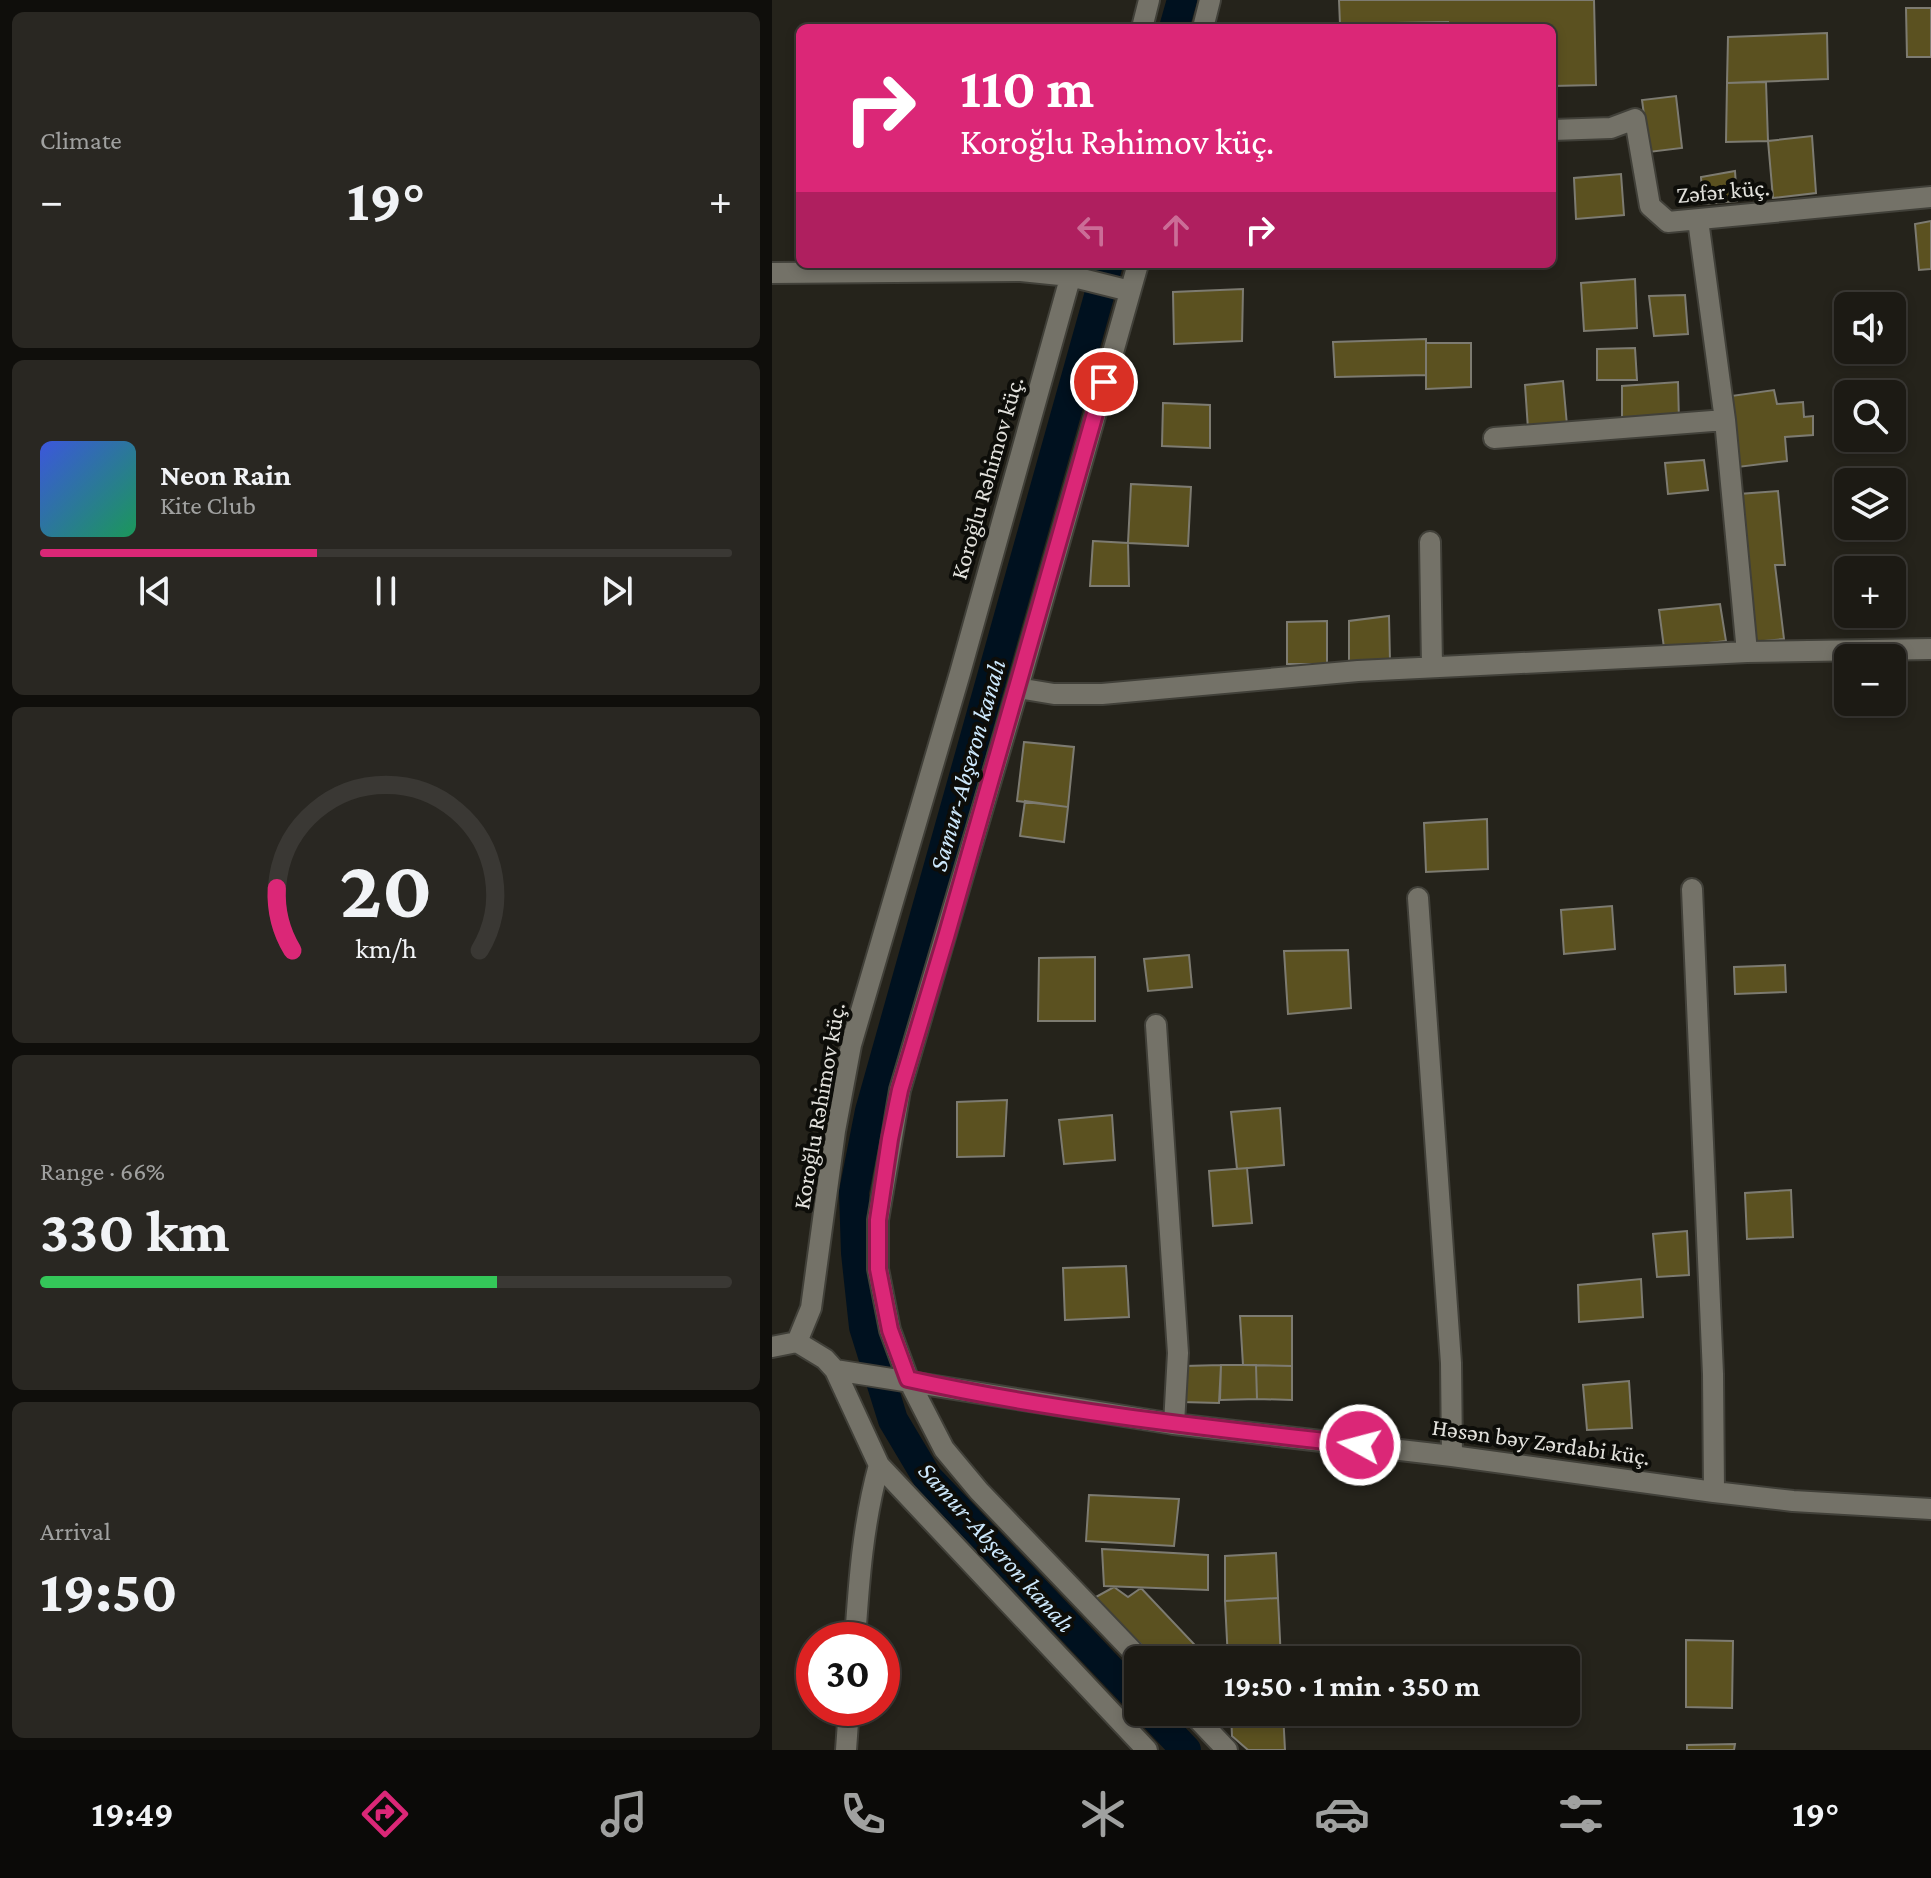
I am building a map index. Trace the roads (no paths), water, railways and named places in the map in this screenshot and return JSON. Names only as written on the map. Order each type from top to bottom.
[{"type":"street","points":[[1143,24],[1149,0]]},
{"type":"street","points":[[1204,24],[1210,0]]},
{"type":"street","name":"Zəfər küç.","points":[[1556,130],[1611,128],[1635,119],[1650,206],[1668,222],[1931,197]]},
{"type":"street","points":[[1698,220],[1725,420],[1747,652]]},
{"type":"street","points":[[1128,1646],[979,1491],[944,1449],[908,1379],[890,1330],[878,1269],[878,1220],[900,1090],[1137,268]]},
{"type":"street","points":[[772,273],[1072,270],[1130,291]]},
{"type":"street","name":"Koroğlu Rəhimov küç.","points":[[797,1342],[811,1308],[835,1131],[851,1045],[960,673],[1072,270]]},
{"type":"street","points":[[1494,438],[1725,420]]},
{"type":"street","points":[[1430,542],[1432,667]]},
{"type":"street","points":[[1018,688],[1054,694],[1102,694],[1358,671],[1747,652],[1931,649]]},
{"type":"street","points":[[1692,889],[1713,1374],[1714,1492]]},
{"type":"street","points":[[1418,898],[1451,1363],[1452,1456]]},
{"type":"street","points":[[1156,1025],[1178,1353],[1174,1424]]},
{"type":"street","points":[[772,1347],[797,1342],[825,1359],[835,1370],[879,1465],[1147,1750]]},
{"type":"street","name":"Həsən bəy Zərdabi küç.","points":[[835,1370],[908,1379],[976,1394],[1174,1424],[1452,1456],[1793,1501],[1931,1509]]},
{"type":"street","points":[[856,1622],[867,1507],[879,1465]]},
{"type":"street","points":[[846,1750],[848,1726]]},
{"type":"street","points":[[1204,1726],[1227,1750]]},
{"type":"waterway","name":"Samur-Abşeron kanalı","points":[[1175,24],[1182,0]]},
{"type":"waterway","name":"Samur-Abşeron kanalı","points":[[1107,268],[870,1111],[854,1192],[856,1253],[864,1327],[893,1420],[927,1477],[1124,1684]]},
{"type":"waterway","name":"Samur-Abşeron kanalı","points":[[1163,1726],[1186,1750]]}]
